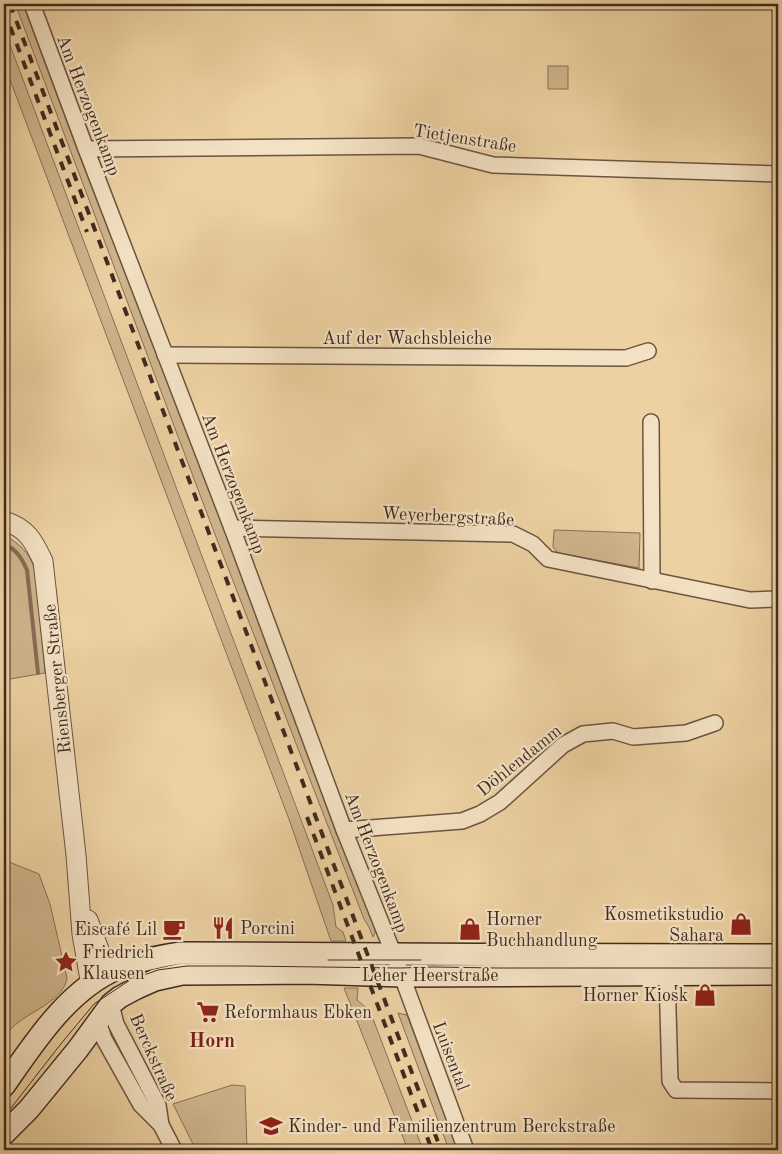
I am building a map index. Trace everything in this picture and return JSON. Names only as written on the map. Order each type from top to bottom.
[{"type":"main road","name":"Leher Heerstraße","points":[[4,1086],[53,1021],[98,980],[117,969],[146,959],[179,954],[778,955]]},
{"type":"main road","name":"Leher Heerstraße","points":[[4,1134],[29,1109],[78,1049],[111,1004],[120,997],[155,980],[182,974],[288,973],[402,976],[778,974]]},
{"type":"main road","points":[[98,980],[111,1004]]},
{"type":"main road","points":[[98,980],[98,1021]]},
{"type":"street","name":"Am Herzogenkamp","points":[[32,4],[86,150],[232,528],[344,830],[402,976]]},
{"type":"street","name":"Tietjenstraße","points":[[86,150],[418,146],[493,165],[778,174]]},
{"type":"street","name":"Auf der Wachsbleiche","points":[[165,355],[626,358],[648,351]]},
{"type":"street","points":[[651,422],[652,581]]},
{"type":"street","name":"Riensberger Straße","points":[[4,521],[19,526],[34,542],[43,561],[76,855],[82,934],[98,980]]},
{"type":"street","name":"Weyerbergstraße","points":[[232,528],[513,534],[533,544],[548,559],[750,600],[778,599]]},
{"type":"street","name":"Döhlendamm","points":[[344,830],[462,821],[480,814],[500,802],[563,745],[583,734],[614,731],[633,737],[686,733],[715,722]]},
{"type":"street","points":[[667,975],[670,1082],[676,1090],[778,1091]]},
{"type":"street","name":"Luisental","points":[[402,976],[466,1150]]},
{"type":"street","name":"Berckstraße","points":[[111,1004],[116,1024],[158,1105],[161,1125]]},
{"type":"street","name":"Berckstraße","points":[[98,1021],[104,1039],[141,1105],[161,1125],[174,1150]]},
{"type":"shaded area","points":[[27,4],[376,923],[373,937],[364,919],[211,524],[16,6]]},
{"type":"shaded area","points":[[4,29],[333,905],[336,927],[343,932],[346,941],[331,941],[290,822],[9,77],[4,76]]},
{"type":"shaded area","points":[[548,66],[568,66],[568,89],[548,89]]},
{"type":"shaded area","points":[[554,530],[640,533],[639,568],[558,553],[553,547]]},
{"type":"shaded area","points":[[4,535],[23,549],[30,558],[35,570],[45,673],[4,680]]},
{"type":"shaded area","points":[[4,862],[9,862],[39,874],[50,904],[67,978],[64,987],[57,995],[12,1028],[6,1036],[4,1052],[4,966],[8,964],[4,957]]},
{"type":"shaded area","points":[[344,988],[358,988],[357,1000],[370,1011],[423,1150],[408,1150]]},
{"type":"shaded area","points":[[398,1013],[407,1015],[458,1150],[449,1150]]},
{"type":"shaded area","points":[[232,1085],[245,1086],[247,1150],[196,1150],[173,1104]]},
{"type":"waterway","points":[[4,545],[15,551],[27,570],[38,673]]},
{"type":"tram line","points":[[328,960],[421,960]]},
{"type":"tram line","points":[[4,1117],[94,1004],[130,980],[158,970],[187,966],[778,968]]},
{"type":"railway","points":[[10,4],[441,1150]]},
{"type":"railway","points":[[4,10],[87,232]]},
{"type":"railway","points":[[307,817],[432,1150]]},
{"type":"place","name":"Kosmetikstudio Sahara","points":[[741,924]]},
{"type":"place","name":"Porcini","points":[[223,928]]},
{"type":"place","name":"Eiscafé Lil","points":[[174,929]]},
{"type":"place","name":"Horner Buchhandlung","points":[[470,929]]},
{"type":"place","name":"Friedrich Klausen","points":[[66,962]]},
{"type":"place","name":"Horner Kiosk","points":[[705,995]]},
{"type":"place","name":"Reformhaus Ebken","points":[[208,1012]]},
{"type":"place","name":"Kinder- und Familienzentrum Berckstraße","points":[[271,1126]]},
{"type":"district","name":"Horn","points":[[212,1040]]}]
